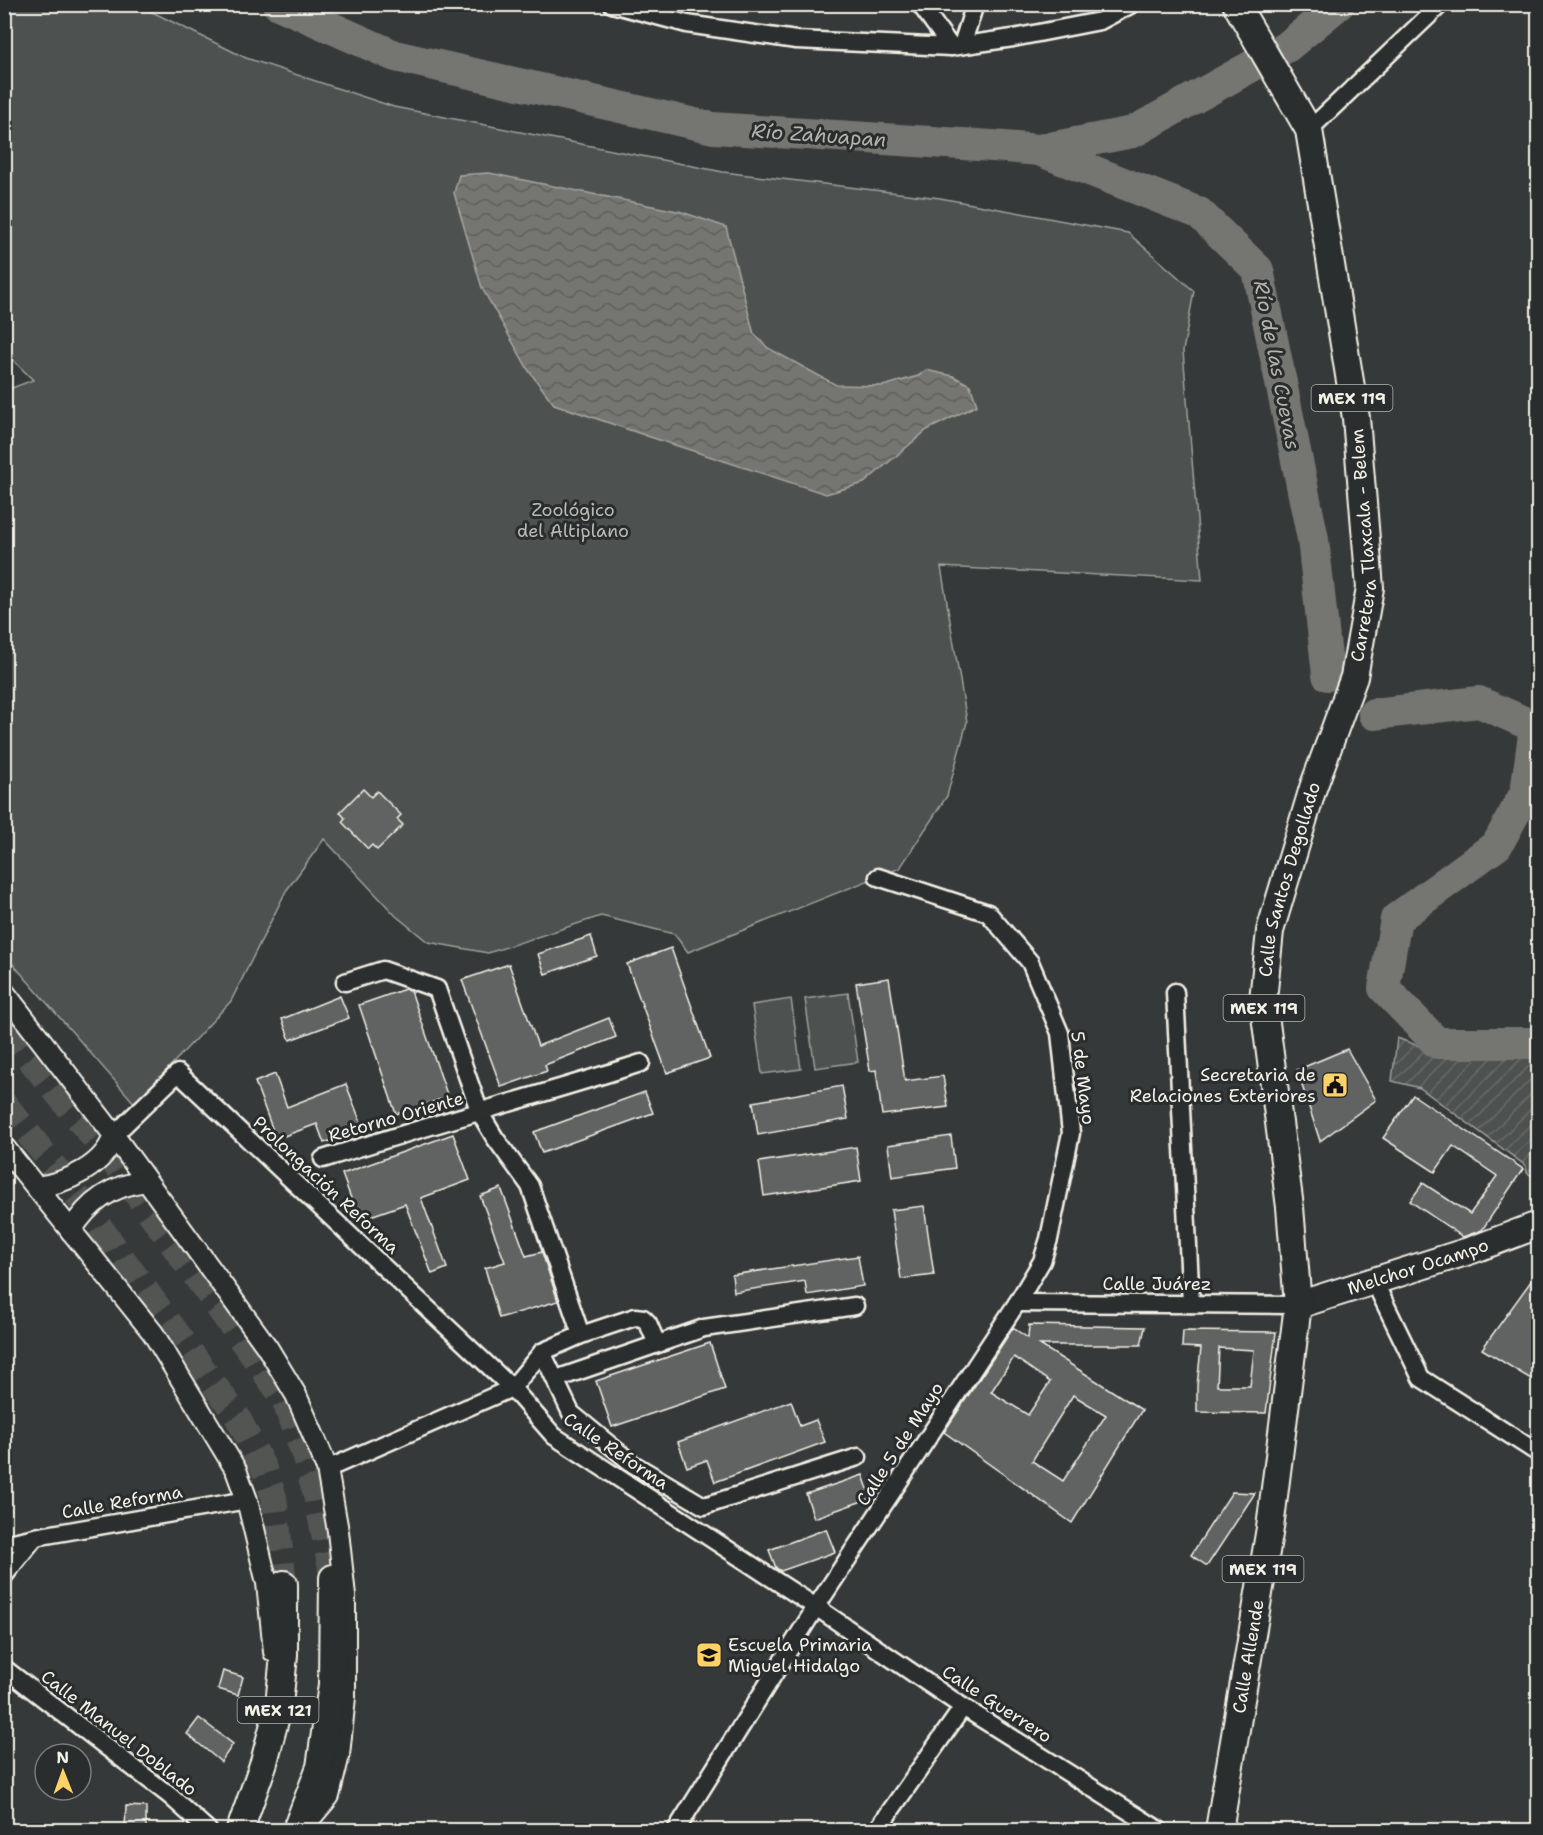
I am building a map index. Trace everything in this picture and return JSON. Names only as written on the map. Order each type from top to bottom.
[{"type":"main road","name":"Carretera Tlaxcala - Belem","points":[[1236,4],[1307,126],[1356,418],[1371,588],[1354,677]]},
{"type":"main road","name":"Calle Santos Degollado","points":[[1298,1305],[1290,1207],[1263,1000],[1270,931],[1313,788],[1354,677]]},
{"type":"main road","name":"Melchor Ocampo","points":[[1298,1305],[1472,1250],[1539,1225]]},
{"type":"main road","name":"Calle Allende","points":[[1219,1830],[1270,1528],[1298,1305]]},
{"type":"main road","name":"MEX 121","points":[[298,1830],[320,1767],[332,1685],[333,1578]]},
{"type":"main road","name":"MEX 121","points":[[240,1830],[264,1762],[279,1705],[284,1656],[284,1584]]},
{"type":"street","points":[[612,4],[687,24],[796,40],[956,46],[1013,38],[1100,21],[1132,4]]},
{"type":"street","points":[[920,4],[956,46]]},
{"type":"street","points":[[956,46],[975,4]]},
{"type":"street","points":[[1307,126],[1441,4]]},
{"type":"street","name":"5 de Mayo","points":[[878,877],[988,913],[1030,962],[1060,1033],[1071,1133],[1049,1239],[1042,1261],[1017,1303]]},
{"type":"street","points":[[345,982],[383,970],[437,989],[480,1113],[530,1186],[580,1335]]},
{"type":"street","points":[[4,992],[114,1135],[267,1347],[296,1395],[327,1469],[338,1531],[345,1596],[345,1697],[339,1755],[328,1796],[298,1830]]},
{"type":"street","points":[[1175,992],[1191,1304]]},
{"type":"street","name":"Retorno Oriente","points":[[323,1159],[640,1063]]},
{"type":"street","name":"Prolongación Reforma","points":[[114,1135],[178,1073],[512,1388]]},
{"type":"street","points":[[37,1186],[53,1185],[87,1169],[99,1160],[111,1145],[114,1135]]},
{"type":"street","points":[[4,1148],[37,1186],[153,1333],[236,1470],[247,1500],[267,1583],[279,1705]]},
{"type":"street","points":[[71,1231],[78,1218],[99,1198],[124,1185],[146,1181]]},
{"type":"street","points":[[1374,1281],[1421,1378],[1539,1453]]},
{"type":"street","name":"Calle Juárez","points":[[1017,1303],[1298,1305]]},
{"type":"street","name":"Calle 5 de Mayo","points":[[676,1830],[816,1606],[1017,1303]]},
{"type":"street","points":[[556,1378],[704,1328],[855,1306]]},
{"type":"street","points":[[327,1469],[512,1388],[542,1352],[580,1335],[635,1317],[643,1318],[648,1323],[657,1344]]},
{"type":"street","name":"Calle Reforma","points":[[542,1352],[571,1413],[633,1464],[704,1506],[858,1457]]},
{"type":"street","name":"Calle Reforma","points":[[512,1388],[554,1436],[816,1606]]},
{"type":"street","name":"Calle Reforma","points":[[4,1544],[247,1500]]},
{"type":"street","points":[[4,1576],[35,1537]]},
{"type":"street","name":"Calle Guerrero","points":[[816,1606],[963,1707],[1159,1830]]},
{"type":"street","name":"Calle Manuel Doblado","points":[[4,1668],[170,1796],[208,1830]]},
{"type":"street","points":[[877,1830],[963,1707]]},
{"type":"green space","name":"Zoológico del Altiplano","points":[[4,5],[138,5],[246,58],[394,107],[723,172],[940,198],[1128,233],[1194,291],[1183,351],[1202,580],[941,567],[967,722],[947,796],[900,868],[688,952],[674,934],[601,916],[488,953],[428,942],[396,916],[324,839],[286,891],[231,1001],[135,1104],[5,955],[4,391],[33,380],[5,352]]},
{"type":"green space","points":[[848,993],[858,1062],[815,1068],[805,999]]},
{"type":"green space","points":[[791,999],[801,1069],[762,1074],[752,1005]]},
{"type":"green space","points":[[1397,1038],[1435,1052],[1538,1047],[1538,1179],[1527,1173],[1526,1166],[1420,1088],[1392,1081]]},
{"type":"water","points":[[489,173],[682,212],[726,227],[754,334],[768,348],[836,385],[883,386],[918,376],[926,370],[953,376],[970,385],[977,405],[927,430],[864,483],[826,494],[554,404],[529,371],[482,288],[454,193],[459,175]]},
{"type":"building","points":[[363,789],[371,797],[377,791],[401,815],[397,819],[403,825],[377,850],[372,845],[368,849],[342,822],[345,818],[340,812]]},
{"type":"building","points":[[591,936],[597,956],[545,974],[538,954]]},
{"type":"building","points":[[671,948],[710,1058],[667,1073],[627,964]]},
{"type":"building","points":[[509,964],[538,1046],[609,1018],[616,1037],[545,1065],[547,1071],[501,1087],[462,980]]},
{"type":"building","points":[[889,978],[905,1081],[943,1076],[948,1107],[882,1115],[876,1070],[870,1071],[856,983]]},
{"type":"building","points":[[405,989],[411,991],[448,1097],[396,1114],[359,1005]]},
{"type":"building","points":[[340,996],[349,1018],[290,1040],[282,1019]]},
{"type":"building","name":"Secretaria de Relaciones Exteriores","points":[[1347,1049],[1376,1100],[1320,1141],[1297,1070]]},
{"type":"building","points":[[275,1074],[287,1107],[346,1084],[363,1128],[324,1143],[317,1124],[276,1139],[255,1082]]},
{"type":"building","points":[[842,1086],[848,1119],[758,1135],[753,1102]]},
{"type":"building","points":[[645,1092],[653,1113],[542,1153],[534,1132]]},
{"type":"building","points":[[1413,1095],[1523,1169],[1482,1230],[1463,1237],[1410,1201],[1423,1183],[1470,1214],[1497,1176],[1453,1146],[1435,1172],[1383,1138]]},
{"type":"building","points":[[453,1134],[470,1180],[421,1198],[447,1268],[432,1274],[405,1204],[359,1220],[342,1174]]},
{"type":"building","points":[[951,1136],[955,1168],[892,1177],[888,1145]]},
{"type":"building","points":[[856,1147],[861,1181],[764,1196],[759,1162]]},
{"type":"building","points":[[501,1188],[526,1256],[542,1252],[558,1301],[499,1318],[485,1268],[505,1262],[480,1196]]},
{"type":"building","points":[[924,1206],[934,1275],[901,1279],[891,1210]]},
{"type":"building","points":[[858,1256],[863,1286],[807,1295],[805,1281],[734,1292],[732,1275]]},
{"type":"building","points":[[1539,1270],[1539,1384],[1482,1349]]},
{"type":"building","points":[[1029,1325],[1145,1327],[1141,1345],[1040,1345],[1142,1410],[1072,1523],[944,1432],[1013,1328],[1028,1338]],"holes":[[[1014,1357],[1050,1382],[1028,1415],[991,1392]],[[1073,1395],[1106,1415],[1063,1481],[1032,1461]]]},
{"type":"building","points":[[1183,1331],[1276,1332],[1266,1413],[1197,1412],[1201,1348],[1182,1347]],"holes":[[[1219,1348],[1254,1350],[1250,1386],[1217,1386]]]},
{"type":"building","points":[[710,1343],[725,1389],[612,1427],[596,1381]]},
{"type":"building","points":[[791,1401],[800,1426],[816,1420],[825,1442],[715,1482],[707,1460],[687,1467],[678,1442]]},
{"type":"building","points":[[863,1475],[871,1498],[814,1518],[806,1494]]},
{"type":"building","points":[[1232,1492],[1255,1493],[1207,1566],[1191,1555]]},
{"type":"building","points":[[826,1529],[835,1552],[781,1571],[776,1568],[769,1550]]},
{"type":"building","points":[[223,1671],[243,1677],[238,1695],[218,1689]]},
{"type":"building","points":[[199,1718],[233,1744],[221,1762],[187,1734]]},
{"type":"building","points":[[126,1806],[146,1807],[146,1830],[125,1830]]},
{"type":"waterway","name":"Río Zahuapan","points":[[278,4],[395,56],[713,128],[1039,150],[1133,132],[1288,46],[1339,4]]},
{"type":"waterway","name":"Río de las Cuevas","points":[[1039,150],[1199,213],[1258,270],[1313,539],[1328,675]]},
{"type":"waterway","name":"Río de las Cuevas","points":[[1374,714],[1479,702],[1535,727],[1526,792],[1497,845],[1396,919],[1384,988],[1437,1043],[1538,1043]]},
{"type":"tunnel","points":[[4,1028],[114,1163],[284,1399],[317,1499],[333,1578]]},
{"type":"tunnel","points":[[4,1103],[75,1193],[237,1416],[264,1469],[274,1497],[284,1584]]},
{"type":"place","name":"Secretaria de Relaciones Exteriores","points":[[1335,1085]]},
{"type":"place","name":"Escuela Primaria Miguel Hidalgo","points":[[709,1655]]}]
